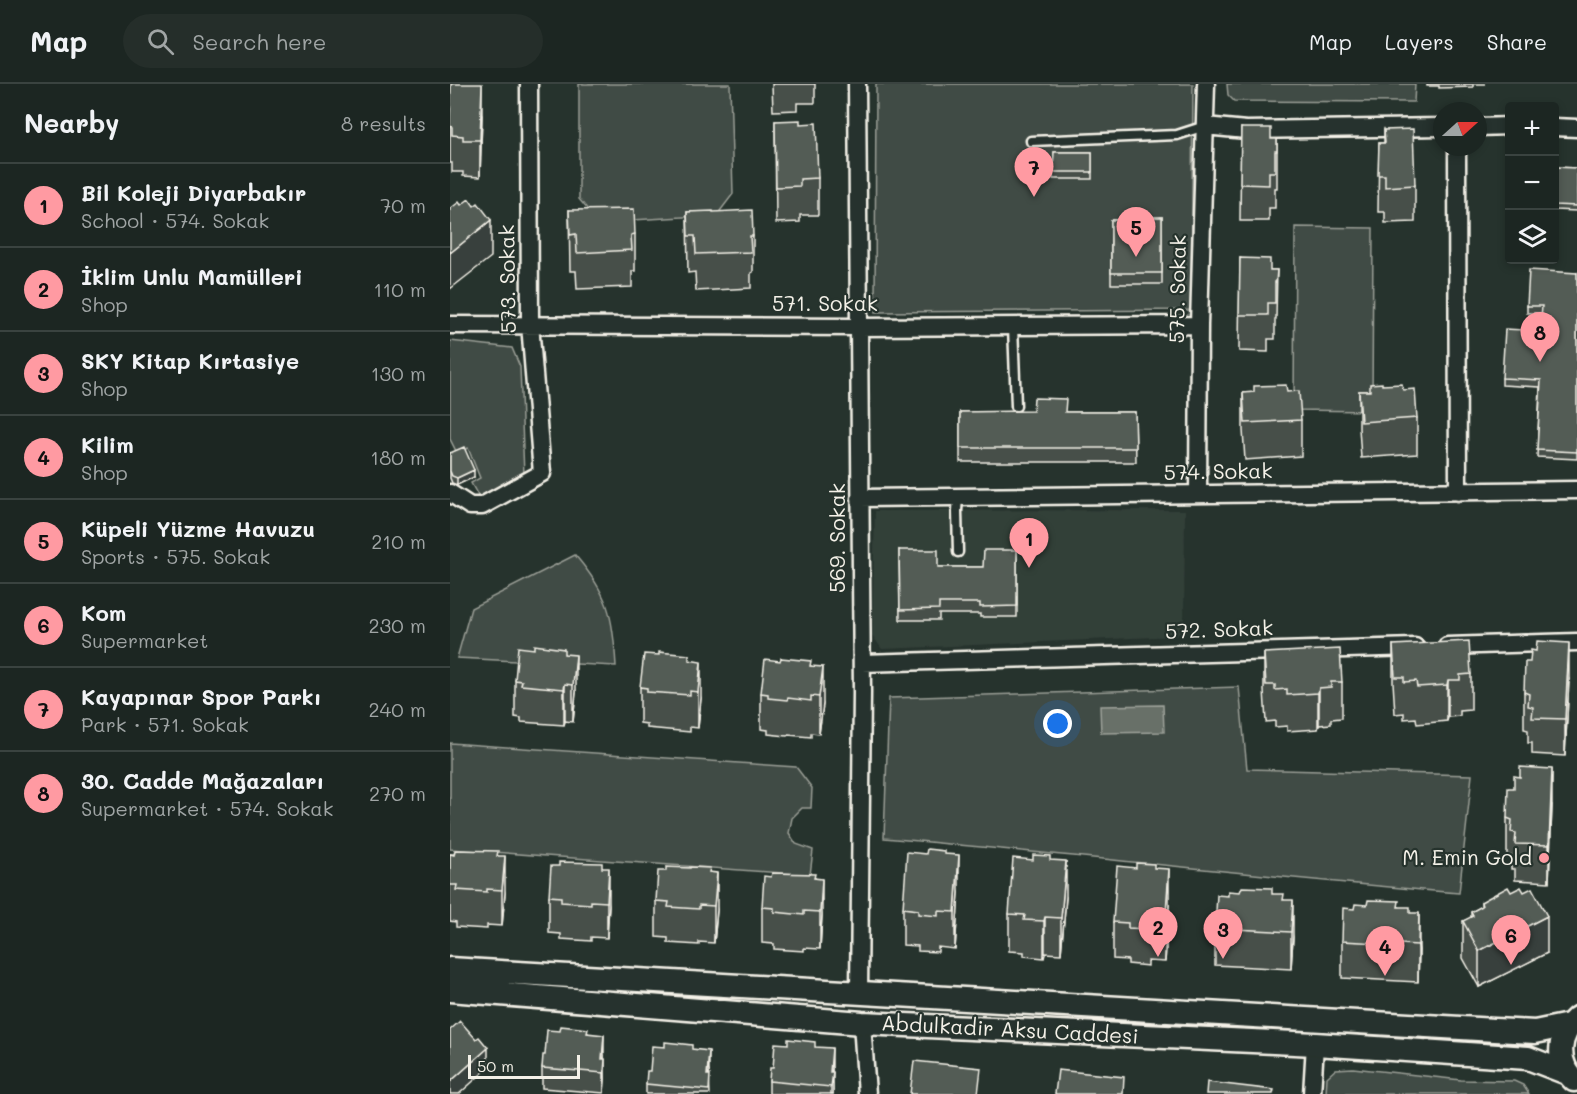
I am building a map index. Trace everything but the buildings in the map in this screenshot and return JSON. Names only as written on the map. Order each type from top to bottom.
[{"type":"main road","name":"Abdulkadir Aksu Caddesi","points":[[450,969],[1525,1032],[1535,1032],[1573,1022]]},
{"type":"main road","name":"Abdulkadir Aksu Caddesi","points":[[450,990],[862,1023],[1315,1044],[1528,1058],[1572,1078]]},
{"type":"main road","points":[[1572,1078],[1562,1061],[1560,1049],[1563,1036],[1573,1022]]},
{"type":"street","name":"573. Sokak","points":[[450,493],[470,506],[482,506],[542,473],[530,324],[530,84]]},
{"type":"street","name":"569. Sokak","points":[[857,84],[861,663],[859,992]]},
{"type":"street","name":"575. Sokak","points":[[1198,494],[1199,326],[1206,84]]},
{"type":"street","points":[[1205,126],[1246,130],[1433,127]]},
{"type":"street","points":[[1487,127],[1505,126]]},
{"type":"street","points":[[1559,127],[1577,128]]},
{"type":"street","points":[[1456,156],[1458,492]]},
{"type":"street","name":"571. Sokak","points":[[450,325],[1199,326]]},
{"type":"street","name":"574. Sokak","points":[[860,498],[1577,490]]},
{"type":"street","name":"572. Sokak","points":[[861,663],[1577,642]]},
{"type":"street","points":[[862,1023],[867,1094]]},
{"type":"street","points":[[1312,1094],[1315,1044]]},
{"type":"lane","points":[[1030,141],[1177,135],[1205,126]]},
{"type":"lane","points":[[1013,326],[1016,406]]},
{"type":"lane","points":[[958,497],[958,552]]},
{"type":"shaded area","points":[[579,84],[730,84],[733,194],[717,215],[598,222],[579,199]]},
{"type":"shaded area","points":[[876,84],[1193,84],[1191,310],[875,312]]},
{"type":"shaded area","points":[[1227,84],[1415,84],[1414,102],[1234,101],[1228,95]]},
{"type":"shaded area","points":[[1295,227],[1373,228],[1372,411],[1294,410]]},
{"type":"shaded area","points":[[450,341],[512,348],[520,367],[524,476],[481,501],[471,483],[480,478],[468,448],[457,453],[450,439]]},
{"type":"shaded area","points":[[1185,510],[1184,626],[1177,636],[882,649],[872,635],[875,511]]},
{"type":"shaded area","points":[[575,555],[595,582],[607,606],[611,619],[616,666],[457,658],[471,608]]},
{"type":"shaded area","points":[[1239,687],[1247,769],[1472,775],[1459,893],[884,838],[889,698]]},
{"type":"shaded area","points":[[1163,705],[1164,732],[1101,733],[1100,706]]},
{"type":"shaded area","points":[[450,743],[796,767],[812,788],[811,808],[802,808],[792,818],[789,833],[796,844],[813,850],[810,875],[450,849]]},
{"type":"shaded area","points":[[1353,1068],[1461,1080],[1514,1081],[1523,1085],[1529,1094],[1326,1094],[1327,1077],[1336,1069]]},
{"type":"place","name":"Kayapınar Spor Parkı","points":[[1034,197]]},
{"type":"place","name":"Küpeli Yüzme Havuzu","points":[[1136,257]]},
{"type":"place","name":"30. Cadde Mağazaları","points":[[1540,362]]},
{"type":"place","name":"Bil Koleji Diyarbakır","points":[[1029,568]]},
{"type":"place","name":"M. Emin Gold","points":[[1544,858]]},
{"type":"place","name":"İklim Unlu Mamülleri","points":[[1158,957]]},
{"type":"place","name":"SKY Kitap Kırtasiye","points":[[1223,959]]},
{"type":"place","name":"Kom","points":[[1511,965]]},
{"type":"place","name":"Kilim","points":[[1385,976]]}]
